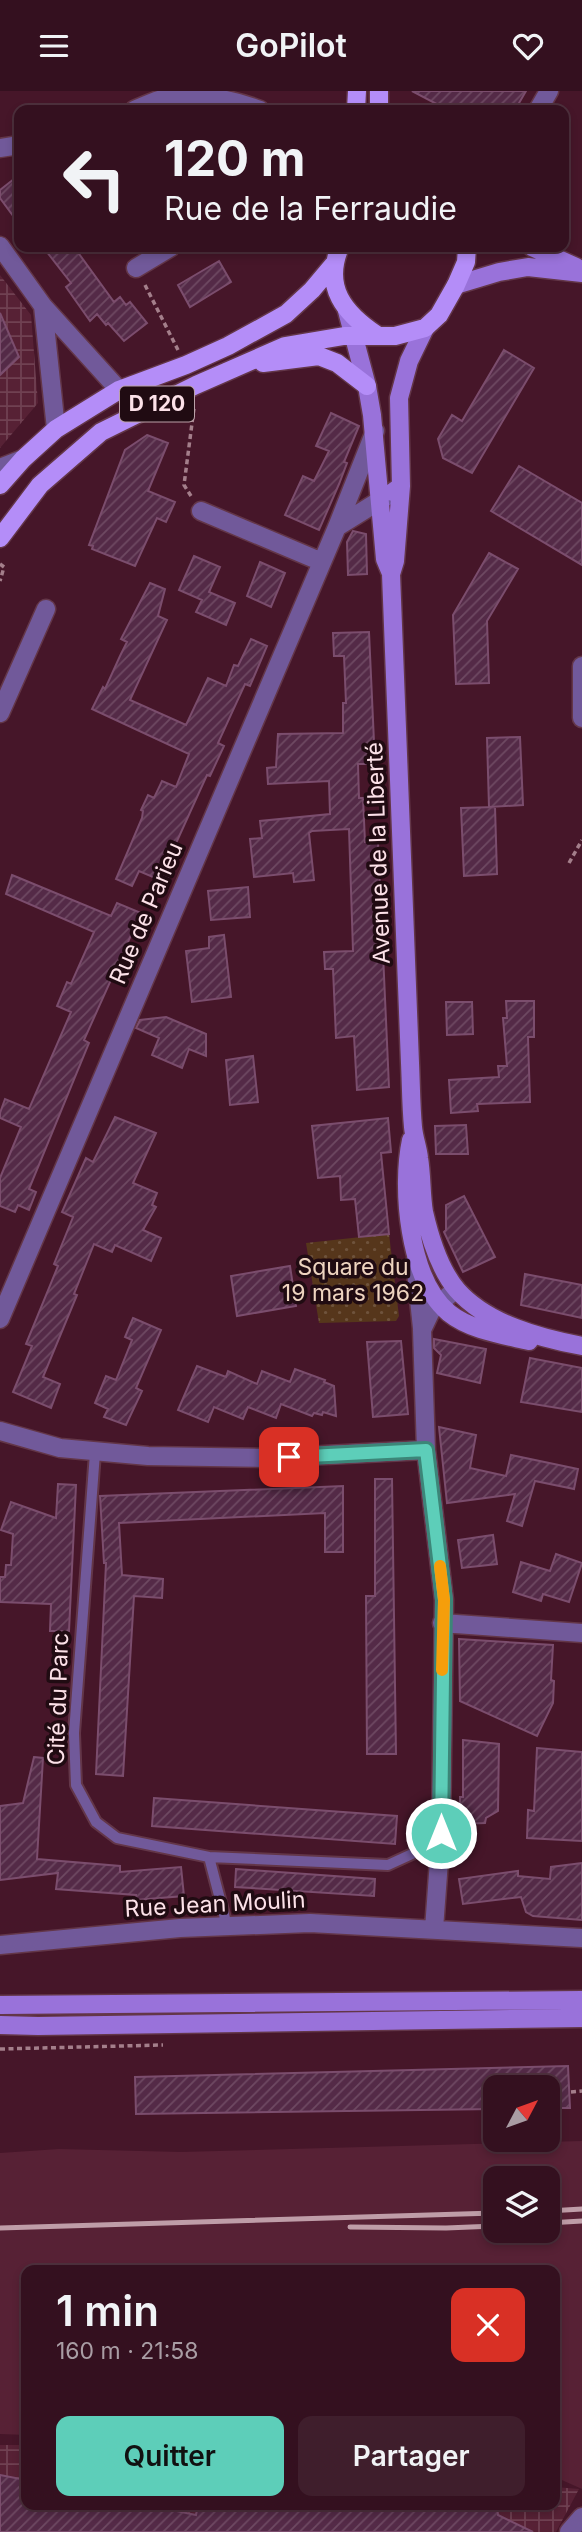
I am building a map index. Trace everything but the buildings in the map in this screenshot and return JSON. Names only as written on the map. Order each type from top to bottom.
[{"type":"main road","points":[[338,252],[332,265],[338,291],[347,311],[377,335],[395,336],[425,328],[439,315],[456,285],[466,261],[467,252]]},
{"type":"main road","name":"D 120","points":[[0,485],[23,459],[56,429],[119,390],[228,346],[286,314],[312,290],[332,265]]},
{"type":"main road","name":"D 120","points":[[0,538],[40,485],[101,432],[197,385],[285,347],[334,337],[377,335]]},
{"type":"main road","points":[[239,366],[319,356],[337,363],[367,386]]},
{"type":"street","points":[[140,103],[203,97],[246,105]]},
{"type":"street","points":[[0,246],[43,306],[119,390]]},
{"type":"street","points":[[136,268],[163,252]]},
{"type":"street","points":[[542,252],[582,271]]},
{"type":"street","points":[[456,285],[499,271],[528,267],[582,271]]},
{"type":"street","points":[[43,306],[56,429]]},
{"type":"street","name":"Avenue de la Liberté","points":[[347,311],[367,386],[389,494],[395,561],[391,574],[413,1129],[431,1239],[440,1262],[456,1289]]},
{"type":"street","name":"Avenue de la Liberté","points":[[391,574],[385,559],[399,398],[409,361],[425,328]]},
{"type":"street","points":[[337,527],[375,431]]},
{"type":"street","points":[[0,468],[23,459]]},
{"type":"street","points":[[337,527],[389,494]]},
{"type":"street","points":[[201,511],[321,562]]},
{"type":"street","name":"Rue de Parieu","points":[[0,1319],[337,527]]},
{"type":"street","points":[[0,713],[46,609]]},
{"type":"street","points":[[582,666],[582,718]]},
{"type":"street","name":"Avenue de la Liberté","points":[[413,1129],[407,1158],[422,1330],[426,1450],[444,1600],[441,1833],[433,1929]]},
{"type":"street","name":"Avenue de la Liberté","points":[[412,1231],[417,1260],[429,1287],[449,1313],[491,1333],[530,1341],[548,1340]]},
{"type":"street","points":[[422,1330],[439,1301],[456,1289],[472,1304],[496,1318],[548,1340],[582,1346]]},
{"type":"street","points":[[0,1431],[60,1448],[95,1453],[265,1458],[426,1450]]},
{"type":"street","points":[[442,1623],[582,1633]]},
{"type":"street","name":"Rue Jean Moulin","points":[[0,1945],[180,1928],[310,1923],[582,1938]]},
{"type":"street","points":[[0,2005],[582,2000]]},
{"type":"street","points":[[0,2025],[38,2027],[582,2018]]},
{"type":"street","points":[[569,2532],[582,2517]]},
{"type":"lane","name":"Cité du Parc","points":[[95,1453],[74,1733],[76,1785],[96,1822],[117,1838],[209,1857],[388,1865],[412,1854],[441,1833]]},
{"type":"lane","points":[[209,1857],[227,1926]]},
{"type":"path","points":[[136,268],[186,365]]},
{"type":"path","points":[[197,385],[184,485],[201,511]]},
{"type":"path","points":[[0,581],[2,566]]},
{"type":"path","points":[[569,863],[582,840]]},
{"type":"path","points":[[571,2092],[582,2091]]},
{"type":"shaded area","points":[[0,275],[31,315],[38,403],[0,448]]},
{"type":"shaded area","points":[[582,2141],[582,2489],[560,2479],[560,2265],[21,2265],[21,2435],[0,2434],[0,2153],[59,2149],[181,2152],[483,2144],[483,2153],[560,2153],[560,2142]]},
{"type":"shaded area","points":[[0,2445],[21,2445],[21,2510],[560,2510],[560,2487],[579,2489],[556,2532],[0,2532]]},
{"type":"green space","name":"Square du 19 mars 1962","points":[[389,1234],[399,1316],[396,1321],[319,1323],[306,1243]]},
{"type":"railway","points":[[560,2210],[582,2209]]},
{"type":"railway","points":[[0,2228],[483,2213]]},
{"type":"railway","points":[[560,2222],[582,2221]]},
{"type":"railway","points":[[350,2227],[483,2226]]},
{"type":"slow traffic","points":[[440,1566],[444,1600],[442,1670]]},
{"type":"route","points":[[289,1457],[426,1450],[444,1600],[441,1833]]}]
